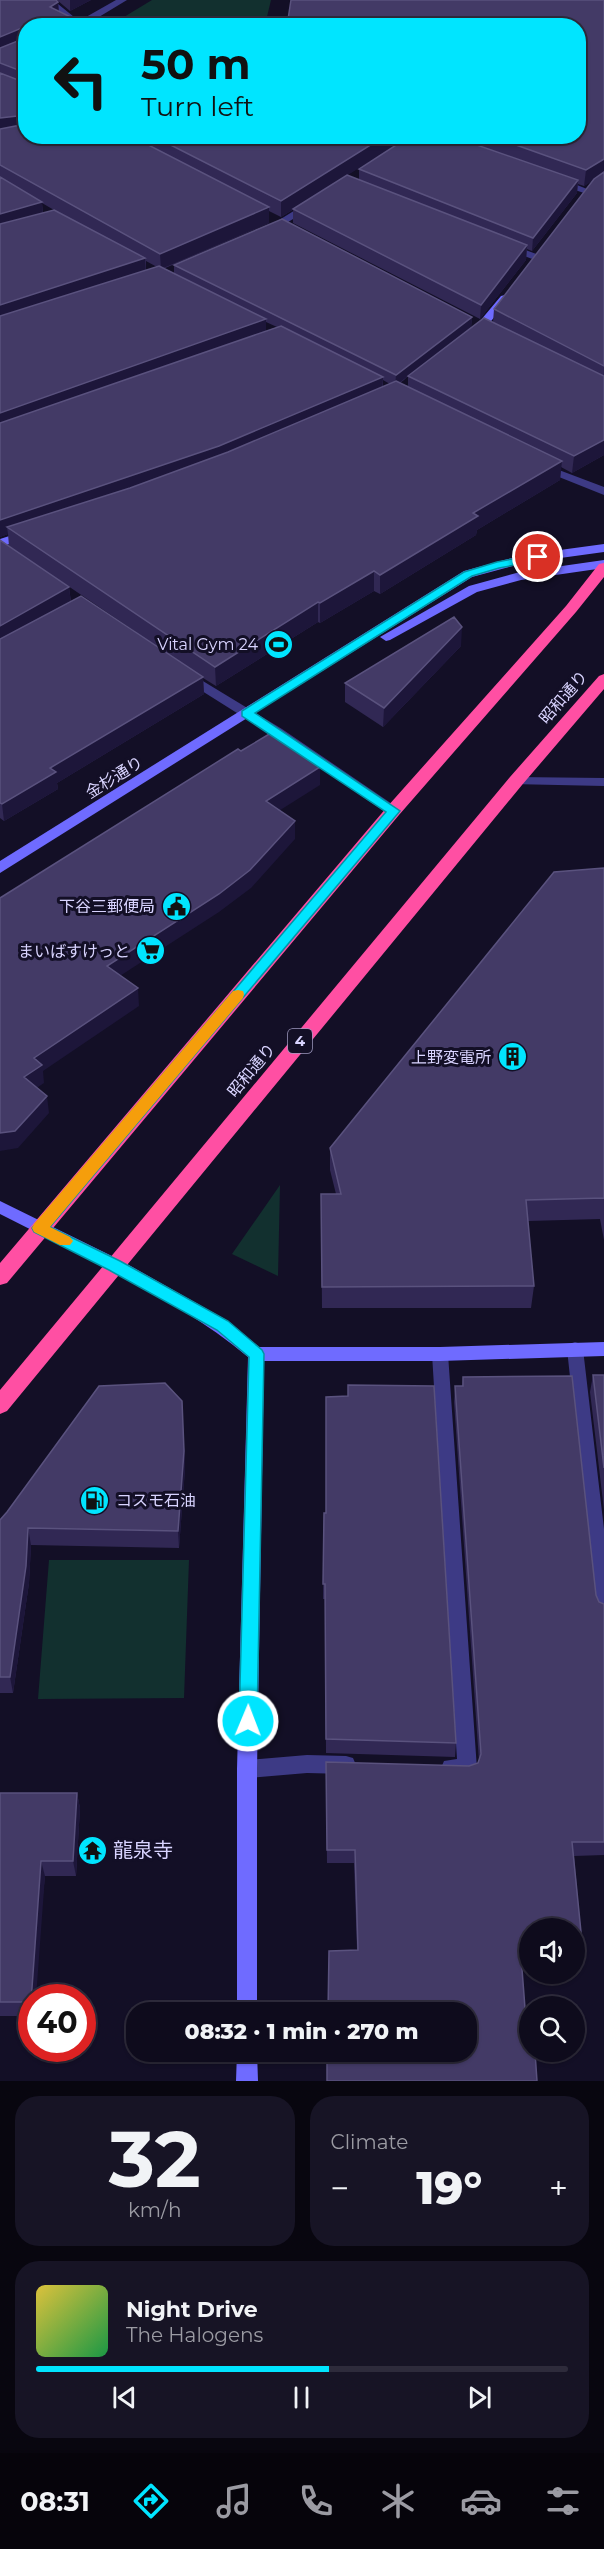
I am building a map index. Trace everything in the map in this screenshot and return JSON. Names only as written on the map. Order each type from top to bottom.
[{"type":"highway","points":[[0,1277],[393,811],[571,609],[604,566]]},
{"type":"highway","name":"昭和通り","points":[[0,1405],[516,781],[604,679]]},
{"type":"street","points":[[48,0],[70,18]]},
{"type":"street","points":[[91,18],[123,0]]},
{"type":"street","points":[[544,176],[588,192]]},
{"type":"street","points":[[257,234],[279,225],[317,201]]},
{"type":"street","points":[[268,219],[289,230]]},
{"type":"street","points":[[491,240],[535,258]]},
{"type":"street","points":[[466,341],[483,328],[515,285]]},
{"type":"street","points":[[533,462],[604,490]]},
{"type":"street","points":[[3,548],[42,530]]},
{"type":"street","name":"金杉通り","points":[[0,868],[468,574],[523,559],[604,548]]},
{"type":"street","name":"金杉通り","points":[[246,713],[473,589],[520,576],[604,566]]},
{"type":"street","points":[[176,669],[393,811]]},
{"type":"street","points":[[516,781],[604,782]]},
{"type":"street","points":[[0,1207],[114,1265],[222,1326],[256,1354],[440,1354],[604,1349]]},
{"type":"street","points":[[575,1349],[604,1610]]},
{"type":"street","points":[[247,2002],[247,1769],[256,1354]]},
{"type":"street","points":[[432,1768],[467,1769],[440,1354]]},
{"type":"street","points":[[247,1769],[307,1764],[364,1766]]},
{"type":"street","points":[[247,2062],[247,2081]]},
{"type":"green space","points":[[152,0],[271,0],[267,18],[122,18]]},
{"type":"green space","points":[[280,1185],[278,1276],[232,1254]]},
{"type":"green space","points":[[49,1560],[189,1560],[184,1698],[38,1699]]},
{"type":"building","points":[[0,0],[56,0],[58,2],[50,7],[73,18],[18,18],[18,30],[0,37]]},
{"type":"building","points":[[291,0],[604,0],[604,159],[586,170],[513,144],[586,144],[586,18],[288,18]]},
{"type":"building","points":[[18,41],[18,70],[0,63],[0,48]]},
{"type":"building","points":[[0,73],[18,80],[18,116],[0,118]]},
{"type":"building","points":[[18,126],[18,144],[147,144],[269,207],[160,254],[0,165],[0,129]]},
{"type":"building","points":[[169,144],[372,144],[281,201]]},
{"type":"building","points":[[398,144],[474,144],[578,180],[533,238],[359,169]]},
{"type":"building","points":[[604,172],[604,366],[494,309],[594,179]]},
{"type":"building","points":[[347,175],[527,245],[481,305],[293,209]]},
{"type":"building","points":[[0,177],[42,202],[0,214]]},
{"type":"building","points":[[54,210],[145,258],[0,305],[0,224]]},
{"type":"building","points":[[282,219],[472,317],[396,375],[174,265]]},
{"type":"building","points":[[159,266],[266,319],[0,413],[0,316]]},
{"type":"building","points":[[484,318],[604,376],[604,440],[574,456],[408,376]]},
{"type":"building","points":[[281,326],[383,377],[219,446],[0,520],[0,423]]},
{"type":"building","points":[[396,381],[562,461],[473,513],[478,516],[380,575],[374,571],[320,603],[318,602],[215,667],[7,527],[130,488],[228,452]]},
{"type":"building","points":[[0,540],[69,587],[0,626]]},
{"type":"building","points":[[81,596],[203,677],[50,768],[56,772],[2,804],[0,803],[0,639]]},
{"type":"building","points":[[454,617],[462,627],[384,708],[345,683]]},
{"type":"building","points":[[271,733],[320,767],[266,801],[295,821],[250,870],[219,894],[107,966],[138,988],[34,1058],[42,1065],[24,1077],[47,1096],[15,1131],[0,1133],[0,898],[238,749],[241,751]]},
{"type":"building","name":"上野変電所","points":[[604,868],[604,1198],[526,1200],[534,1286],[322,1287],[321,1194],[341,1194],[330,1148],[554,872]]},
{"type":"building","points":[[593,1375],[604,1375],[604,1468]]},
{"type":"building","points":[[572,1376],[596,1595],[599,1602],[604,1604],[604,1842],[572,1842],[580,1918],[519,1918],[519,1984],[523,1984],[524,1996],[519,1996],[519,2062],[536,2062],[537,2081],[327,2081],[327,2062],[477,2062],[477,2002],[328,2002],[329,1951],[358,1950],[355,1850],[327,1850],[326,1762],[469,1766],[478,1763],[481,1754],[455,1386],[463,1386],[463,1377]]},
{"type":"building","points":[[165,1383],[182,1401],[184,1451],[178,1531],[28,1528],[26,1566],[10,1677],[0,1677],[0,1520],[99,1386]]},
{"type":"building","points":[[348,1385],[434,1386],[456,1743],[326,1739],[325,1584],[323,1584],[324,1513],[326,1513],[326,1397],[348,1396]]},
{"type":"building","points":[[0,1793],[77,1793],[73,1861],[41,1861],[32,1984],[18,1984],[18,2002],[0,2002]]},
{"type":"slow traffic","points":[[65,1241],[39,1228],[238,994]]},
{"type":"place","name":"Vital Gym 24","points":[[279,644]]},
{"type":"place","name":"下谷三郵便局","points":[[176,906]]},
{"type":"place","name":"まいばすけっと","points":[[151,951]]},
{"type":"place","name":"上野変電所","points":[[512,1057]]},
{"type":"place","name":"コスモ石油","points":[[95,1500]]},
{"type":"place","name":"龍泉寺","points":[[92,1850]]},
{"type":"route","points":[[248,1721],[256,1354],[222,1326],[114,1265],[39,1228],[393,811],[246,713],[468,574],[497,565],[538,557]]}]
